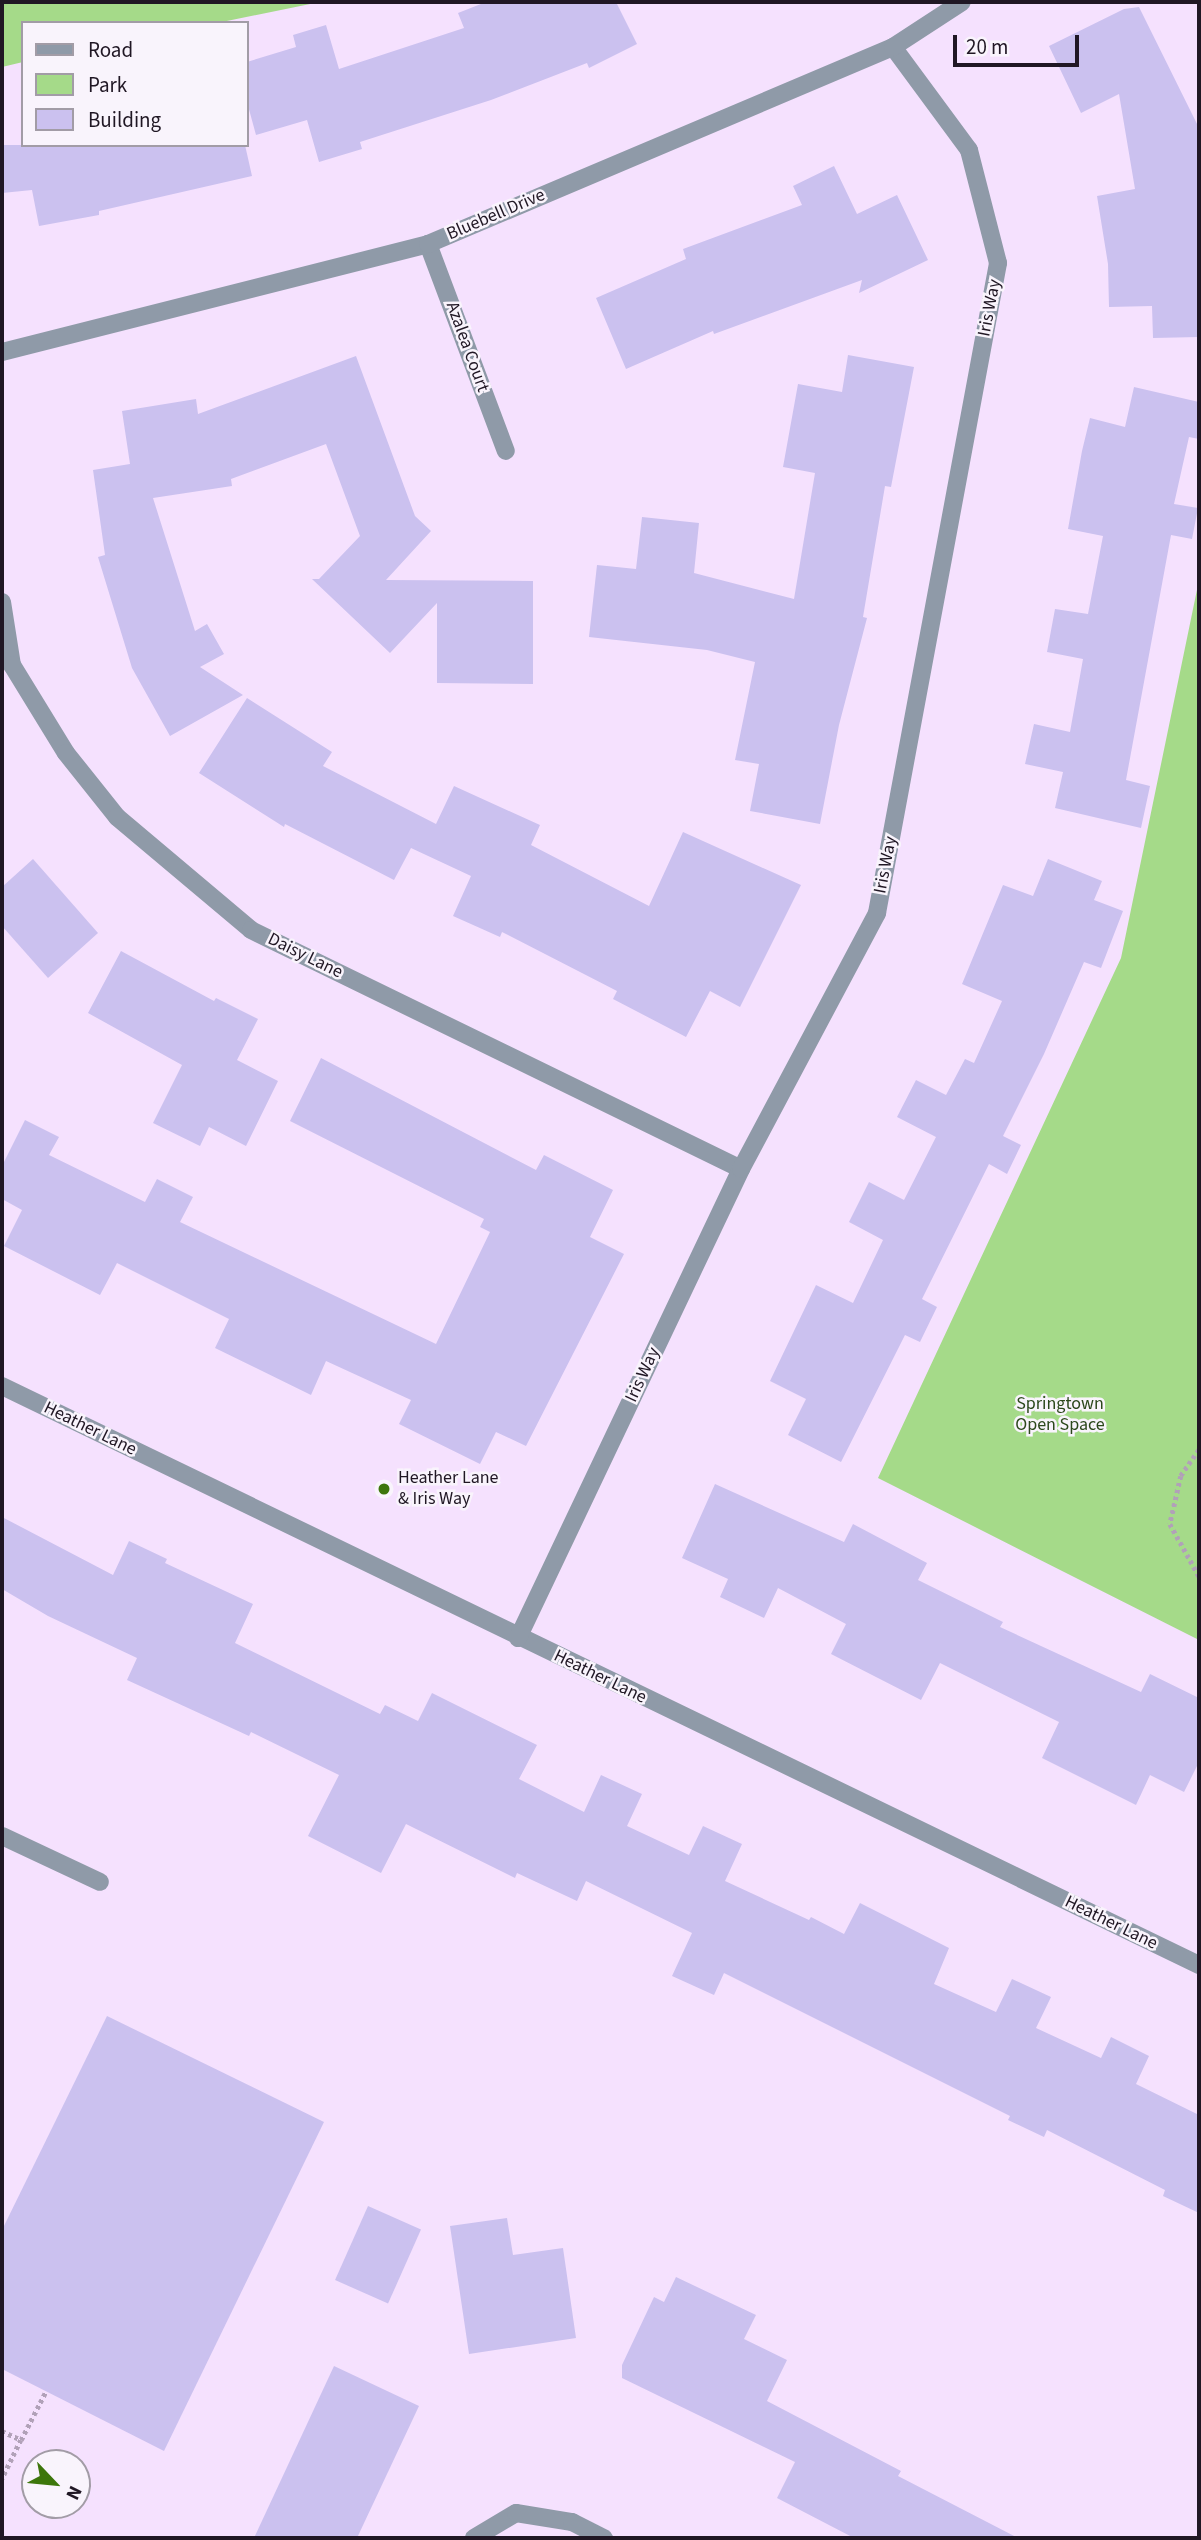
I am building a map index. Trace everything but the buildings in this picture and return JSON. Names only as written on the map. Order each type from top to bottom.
[{"type":"street","name":"Bluebell Drive","points":[[2,352],[428,244],[893,47],[962,2]]},
{"type":"street","name":"Iris Way","points":[[518,1637],[741,1169],[877,913],[998,263],[968,150],[893,47]]},
{"type":"street","name":"Azalea Court","points":[[428,244],[506,451]]},
{"type":"street","name":"Daisy Lane","points":[[2,602],[12,665],[66,753],[117,817],[251,930],[741,1169]]},
{"type":"street","name":"Heather Lane","points":[[2,1386],[1199,1965]]},
{"type":"street","points":[[2,1836],[100,1882]]},
{"type":"street","points":[[474,2538],[516,2513],[572,2522],[604,2538]]},
{"type":"path","points":[[1199,1450],[1181,1476],[1170,1524],[1199,1576]]},
{"type":"path","points":[[2,2479],[46,2391]]},
{"type":"path","points":[[2,2431],[21,2440]]},
{"type":"green space","points":[[2,2],[320,2],[227,21],[21,21],[21,62],[2,67]]},
{"type":"green space","name":"Springtown Open Space","points":[[1199,580],[1199,1640],[878,1478],[1121,958]]},
{"type":"place","name":"Heather Lane & Iris Way","points":[[384,1489]]}]
